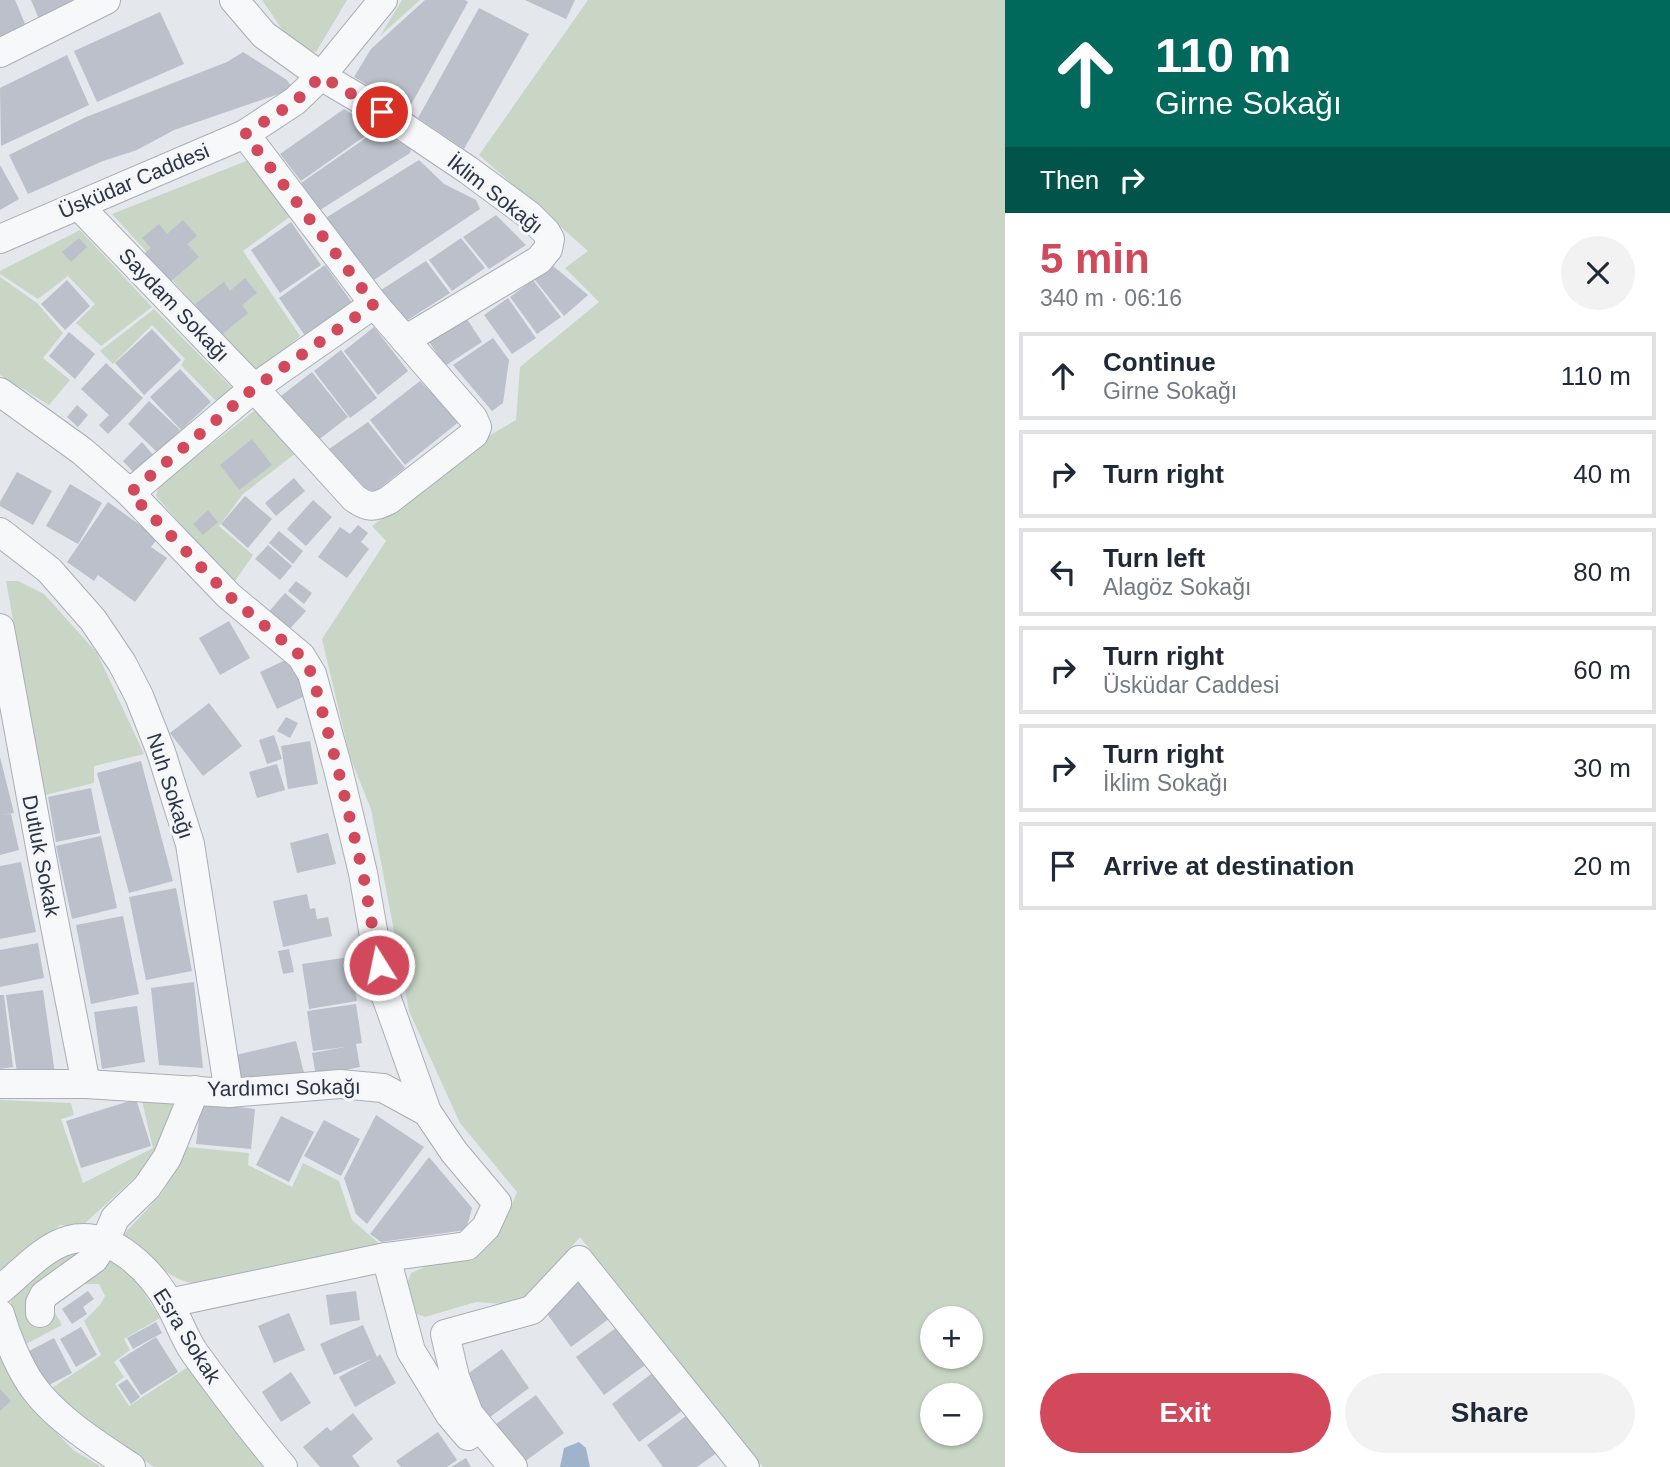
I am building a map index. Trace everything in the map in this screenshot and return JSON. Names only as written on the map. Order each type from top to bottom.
[{"type":"street","points":[[0,53],[106,0]]},
{"type":"street","points":[[234,0],[264,35],[321,76]]},
{"type":"street","name":"Üsküdar Caddesi","points":[[0,239],[245,134],[296,101],[321,76],[383,0]]},
{"type":"street","name":"İklim Sokağı","points":[[321,76],[382,112],[468,170],[529,215],[550,239],[548,249],[539,260],[405,340]]},
{"type":"street","points":[[245,134],[374,304],[405,340]]},
{"type":"street","name":"Saydam Sokağı","points":[[79,206],[254,388],[354,498],[366,506],[376,508],[389,500],[474,434],[477,426],[405,340]]},
{"type":"street","points":[[130,493],[254,388],[374,304]]},
{"type":"street","points":[[0,392],[82,451],[130,493],[229,596],[301,656],[312,674],[363,873],[383,988],[427,1112]]},
{"type":"street","name":"Nuh Sokağı","points":[[0,532],[49,570],[93,620],[122,663],[139,696],[161,752],[190,844],[229,1093]]},
{"type":"street","name":"Dutluk Sokak","points":[[0,628],[86,1084]]},
{"type":"street","name":"Yardımcı Sokağı","points":[[0,1084],[86,1084],[229,1093],[340,1084],[383,1088],[427,1112],[454,1152],[497,1203],[486,1227],[467,1246],[386,1257],[169,1303]]},
{"type":"street","points":[[40,1313],[40,1303],[44,1295],[94,1259],[115,1218],[146,1187],[167,1158],[195,1090]]},
{"type":"street","name":"Esra Sokak","points":[[0,1290],[48,1251],[70,1240],[105,1242],[123,1251],[143,1269],[169,1303],[184,1338],[239,1415],[283,1467]]},
{"type":"street","points":[[386,1257],[411,1351],[462,1418],[494,1467]]},
{"type":"street","points":[[513,1467],[462,1418],[445,1334],[532,1310],[579,1260],[745,1467]]},
{"type":"street","points":[[0,1314],[4,1330],[31,1384],[88,1438],[131,1467]]},
{"type":"green space","points":[[262,0],[347,0],[316,52],[295,48]]},
{"type":"green space","points":[[402,0],[420,0],[380,36]]},
{"type":"green space","points":[[588,0],[1005,0],[1005,1467],[763,1467],[580,1237],[520,1305],[476,1302],[425,1317],[417,1314],[406,1286],[411,1273],[490,1238],[505,1222],[517,1192],[460,1123],[409,1011],[371,809],[350,757],[322,639],[386,541],[372,526],[489,436],[516,420],[520,367],[599,302],[565,268],[588,251],[479,155]]},
{"type":"green space","points":[[249,160],[291,216],[243,251],[300,336],[257,373],[112,214]]},
{"type":"green space","points":[[80,230],[152,307],[101,346],[76,323],[95,304],[68,276],[38,299],[0,274],[0,271]]},
{"type":"green space","points":[[0,277],[37,303],[63,333],[43,358],[70,380],[49,405],[0,375]]},
{"type":"green space","points":[[154,309],[232,388],[216,401],[181,365],[185,359],[152,325],[113,364],[100,351]]},
{"type":"green space","points":[[254,411],[261,415],[296,453],[243,494],[219,526],[253,555],[233,584],[156,496],[158,489],[167,479]]},
{"type":"green space","points":[[6,581],[18,581],[44,594],[97,653],[144,754],[94,766],[94,783],[45,795]]},
{"type":"green space","points":[[0,1100],[71,1103],[74,1115],[61,1119],[83,1183],[153,1148],[142,1101],[171,1103],[177,1111],[144,1169],[82,1226],[60,1225],[0,1271]]},
{"type":"green space","points":[[187,1147],[249,1153],[248,1165],[292,1187],[303,1163],[339,1181],[352,1220],[382,1246],[210,1282],[190,1283],[178,1279],[153,1262],[124,1234],[162,1193]]},
{"type":"green space","points":[[94,1250],[35,1288],[28,1296],[26,1307],[54,1311],[62,1325],[24,1345],[11,1311],[11,1300],[17,1288],[64,1254]]},
{"type":"green space","points":[[106,1257],[132,1274],[160,1318],[124,1339],[130,1350],[114,1362],[124,1377],[115,1384],[129,1406],[191,1365],[210,1397],[263,1467],[154,1467],[79,1415],[52,1388],[101,1355],[84,1321],[105,1296],[99,1284],[78,1284]]},
{"type":"green space","points":[[0,1349],[23,1397],[73,1450],[102,1467],[0,1467]]},
{"type":"water","points":[[579,1442],[586,1448],[590,1467],[560,1467],[564,1448]]},
{"type":"building","points":[[0,0],[15,0],[28,31],[0,43]]},
{"type":"building","points":[[31,0],[83,0],[39,19]]},
{"type":"building","points":[[425,0],[468,2],[408,110],[354,77],[371,49]]},
{"type":"building","points":[[525,0],[575,0],[566,19]]},
{"type":"building","points":[[479,8],[529,34],[464,149],[418,118]]},
{"type":"building","points":[[160,12],[184,64],[97,102],[74,51]]},
{"type":"building","points":[[243,52],[287,80],[293,89],[174,130],[137,150],[103,161],[28,194],[9,155],[86,117],[227,62]]},
{"type":"building","points":[[67,55],[89,105],[1,146],[0,88]]},
{"type":"building","points":[[344,109],[375,129],[301,181],[280,154]]},
{"type":"building","points":[[376,131],[411,148],[410,153],[320,210],[301,183]]},
{"type":"building","points":[[419,160],[444,184],[476,200],[480,209],[374,280],[324,219]]},
{"type":"building","points":[[0,165],[19,199],[0,210]]},
{"type":"building","points":[[496,215],[526,245],[489,269],[463,237]]},
{"type":"building","points":[[183,220],[197,236],[187,244],[199,257],[169,283],[144,254],[151,248],[142,238],[159,224],[167,234]]},
{"type":"building","points":[[291,222],[321,265],[280,293],[251,250]]},
{"type":"building","points":[[79,238],[87,247],[71,262],[62,252]]},
{"type":"building","points":[[461,238],[485,268],[452,291],[429,260]]},
{"type":"building","points":[[426,261],[450,293],[406,321],[381,290]]},
{"type":"building","points":[[325,265],[353,304],[306,337],[279,298]]},
{"type":"building","points":[[552,265],[588,295],[564,316],[534,279]]},
{"type":"building","points":[[245,278],[257,293],[242,305],[248,313],[220,336],[195,304],[224,282],[230,291]]},
{"type":"building","points":[[67,280],[90,306],[65,330],[41,304]]},
{"type":"building","points":[[533,280],[561,317],[537,334],[510,297]]},
{"type":"building","points":[[508,298],[536,338],[512,354],[484,315]]},
{"type":"building","points":[[463,313],[482,342],[445,366],[426,337]]},
{"type":"building","points":[[374,327],[408,371],[378,395],[344,351]]},
{"type":"building","points":[[152,329],[181,360],[144,395],[115,363]]},
{"type":"building","points":[[69,332],[95,354],[75,379],[49,356]]},
{"type":"building","points":[[493,338],[509,360],[503,403],[492,411],[453,365]]},
{"type":"building","points":[[341,350],[377,398],[350,418],[314,371]]},
{"type":"building","points":[[106,363],[143,398],[108,434],[99,425],[109,415],[81,389]]},
{"type":"building","points":[[180,369],[211,402],[181,430],[150,397]]},
{"type":"building","points":[[312,372],[348,417],[317,441],[281,396]]},
{"type":"building","points":[[420,381],[460,421],[405,465],[370,420]]},
{"type":"building","points":[[149,401],[180,430],[159,454],[128,424]]},
{"type":"building","points":[[77,405],[88,415],[78,427],[67,417]]},
{"type":"building","points":[[368,422],[405,468],[376,491],[367,490],[329,449]]},
{"type":"building","points":[[252,439],[272,465],[239,490],[220,465]]},
{"type":"building","points":[[142,442],[154,456],[136,475],[123,461]]},
{"type":"building","points":[[17,472],[52,491],[33,525],[0,506]]},
{"type":"building","points":[[294,478],[305,491],[276,516],[265,503]]},
{"type":"building","points":[[70,484],[102,503],[78,544],[46,526]]},
{"type":"building","points":[[245,496],[272,519],[248,548],[221,524]]},
{"type":"building","points":[[313,500],[332,517],[306,546],[287,529]]},
{"type":"building","points":[[108,502],[158,538],[151,547],[167,558],[135,602],[98,575],[94,581],[67,562]]},
{"type":"building","points":[[208,510],[218,522],[203,535],[193,524]]},
{"type":"building","points":[[358,525],[368,533],[361,542],[369,549],[347,578],[318,557],[340,527],[350,534]]},
{"type":"building","points":[[279,531],[303,551],[293,564],[269,543]]},
{"type":"building","points":[[268,545],[292,566],[280,580],[255,559]]},
{"type":"building","points":[[296,581],[312,593],[304,604],[288,591]]},
{"type":"building","points":[[285,593],[306,611],[287,632],[267,614]]},
{"type":"building","points":[[229,621],[250,658],[220,675],[199,638]]},
{"type":"building","points":[[292,657],[309,694],[277,709],[260,672]]},
{"type":"building","points":[[209,703],[242,746],[203,776],[170,733]]},
{"type":"building","points":[[286,717],[298,723],[290,738],[277,731]]},
{"type":"building","points":[[274,735],[282,759],[267,764],[259,740]]},
{"type":"building","points":[[310,741],[318,784],[288,789],[281,746]]},
{"type":"building","points":[[0,757],[14,813],[3,815],[11,814],[19,850],[0,855]]},
{"type":"building","points":[[141,761],[173,881],[129,893],[97,773]]},
{"type":"building","points":[[277,764],[285,790],[257,798],[249,772]]},
{"type":"building","points":[[91,788],[100,833],[56,842],[48,797]]},
{"type":"building","points":[[328,833],[336,864],[297,873],[290,843]]},
{"type":"building","points":[[101,836],[117,908],[72,919],[56,846]]},
{"type":"building","points":[[21,862],[36,932],[0,939],[0,866]]},
{"type":"building","points":[[176,888],[192,971],[146,980],[129,897]]},
{"type":"building","points":[[307,894],[310,909],[315,908],[317,919],[328,917],[332,936],[283,947],[273,901]]},
{"type":"building","points":[[123,916],[139,994],[91,1004],[76,925]]},
{"type":"building","points":[[38,943],[44,978],[0,987],[0,950]]},
{"type":"building","points":[[289,949],[294,972],[283,974],[278,951]]},
{"type":"building","points":[[350,957],[357,1001],[309,1009],[302,964]]},
{"type":"building","points":[[194,982],[203,1068],[159,1065],[151,988]]},
{"type":"building","points":[[43,990],[55,1074],[18,1080],[6,995]]},
{"type":"building","points":[[0,995],[4,995],[13,1067],[0,1069]]},
{"type":"building","points":[[356,1004],[362,1043],[356,1044],[360,1067],[316,1076],[312,1053],[345,1047],[313,1051],[307,1011]]},
{"type":"building","points":[[137,1006],[145,1062],[102,1069],[94,1012]]},
{"type":"building","points":[[296,1041],[304,1073],[244,1088],[236,1055]]},
{"type":"building","points":[[136,1099],[151,1146],[81,1168],[66,1121]]},
{"type":"building","points":[[201,1103],[255,1109],[251,1149],[196,1144]]},
{"type":"building","points":[[376,1115],[424,1147],[367,1224],[356,1214],[344,1178]]},
{"type":"building","points":[[281,1116],[314,1132],[289,1182],[256,1165]]},
{"type":"building","points":[[324,1120],[360,1139],[341,1176],[304,1156]]},
{"type":"building","points":[[429,1157],[472,1208],[466,1230],[381,1242],[370,1234]]},
{"type":"building","points":[[587,1276],[614,1315],[571,1347],[543,1308]]},
{"type":"building","points":[[88,1291],[94,1299],[83,1307],[87,1314],[72,1324],[62,1309]]},
{"type":"building","points":[[356,1291],[360,1320],[330,1325],[326,1295]]},
{"type":"building","points":[[289,1313],[305,1350],[274,1363],[258,1326]]},
{"type":"building","points":[[156,1322],[162,1333],[133,1349],[127,1338]]},
{"type":"building","points":[[363,1325],[377,1357],[380,1354],[396,1383],[355,1407],[339,1377],[372,1359],[334,1375],[320,1344]]},
{"type":"building","points":[[620,1325],[648,1363],[604,1395],[576,1357]]},
{"type":"building","points":[[81,1327],[97,1355],[76,1367],[60,1339]]},
{"type":"building","points":[[156,1337],[178,1372],[141,1395],[119,1360]]},
{"type":"building","points":[[54,1338],[72,1373],[45,1387],[27,1352]]},
{"type":"building","points":[[502,1349],[529,1388],[486,1420],[458,1381]]},
{"type":"building","points":[[655,1371],[683,1410],[639,1442],[612,1404]]},
{"type":"building","points":[[291,1372],[311,1403],[281,1422],[262,1392]]},
{"type":"building","points":[[127,1379],[140,1397],[131,1404],[118,1385]]},
{"type":"building","points":[[0,1389],[11,1401],[0,1411]]},
{"type":"building","points":[[536,1395],[564,1433],[520,1465],[492,1427]]},
{"type":"building","points":[[353,1413],[373,1439],[352,1456],[360,1467],[320,1467],[303,1447],[327,1427],[331,1431]]},
{"type":"building","points":[[690,1413],[718,1452],[697,1467],[663,1467],[647,1445]]},
{"type":"building","points":[[438,1432],[457,1460],[447,1467],[401,1467],[396,1461]]},
{"type":"building","points":[[466,1458],[471,1467],[451,1467]]},
{"type":"route","points":[[379,965],[363,873],[312,674],[301,656],[229,596],[130,493],[254,388],[374,304],[245,134],[296,101],[321,76],[382,112]]}]
